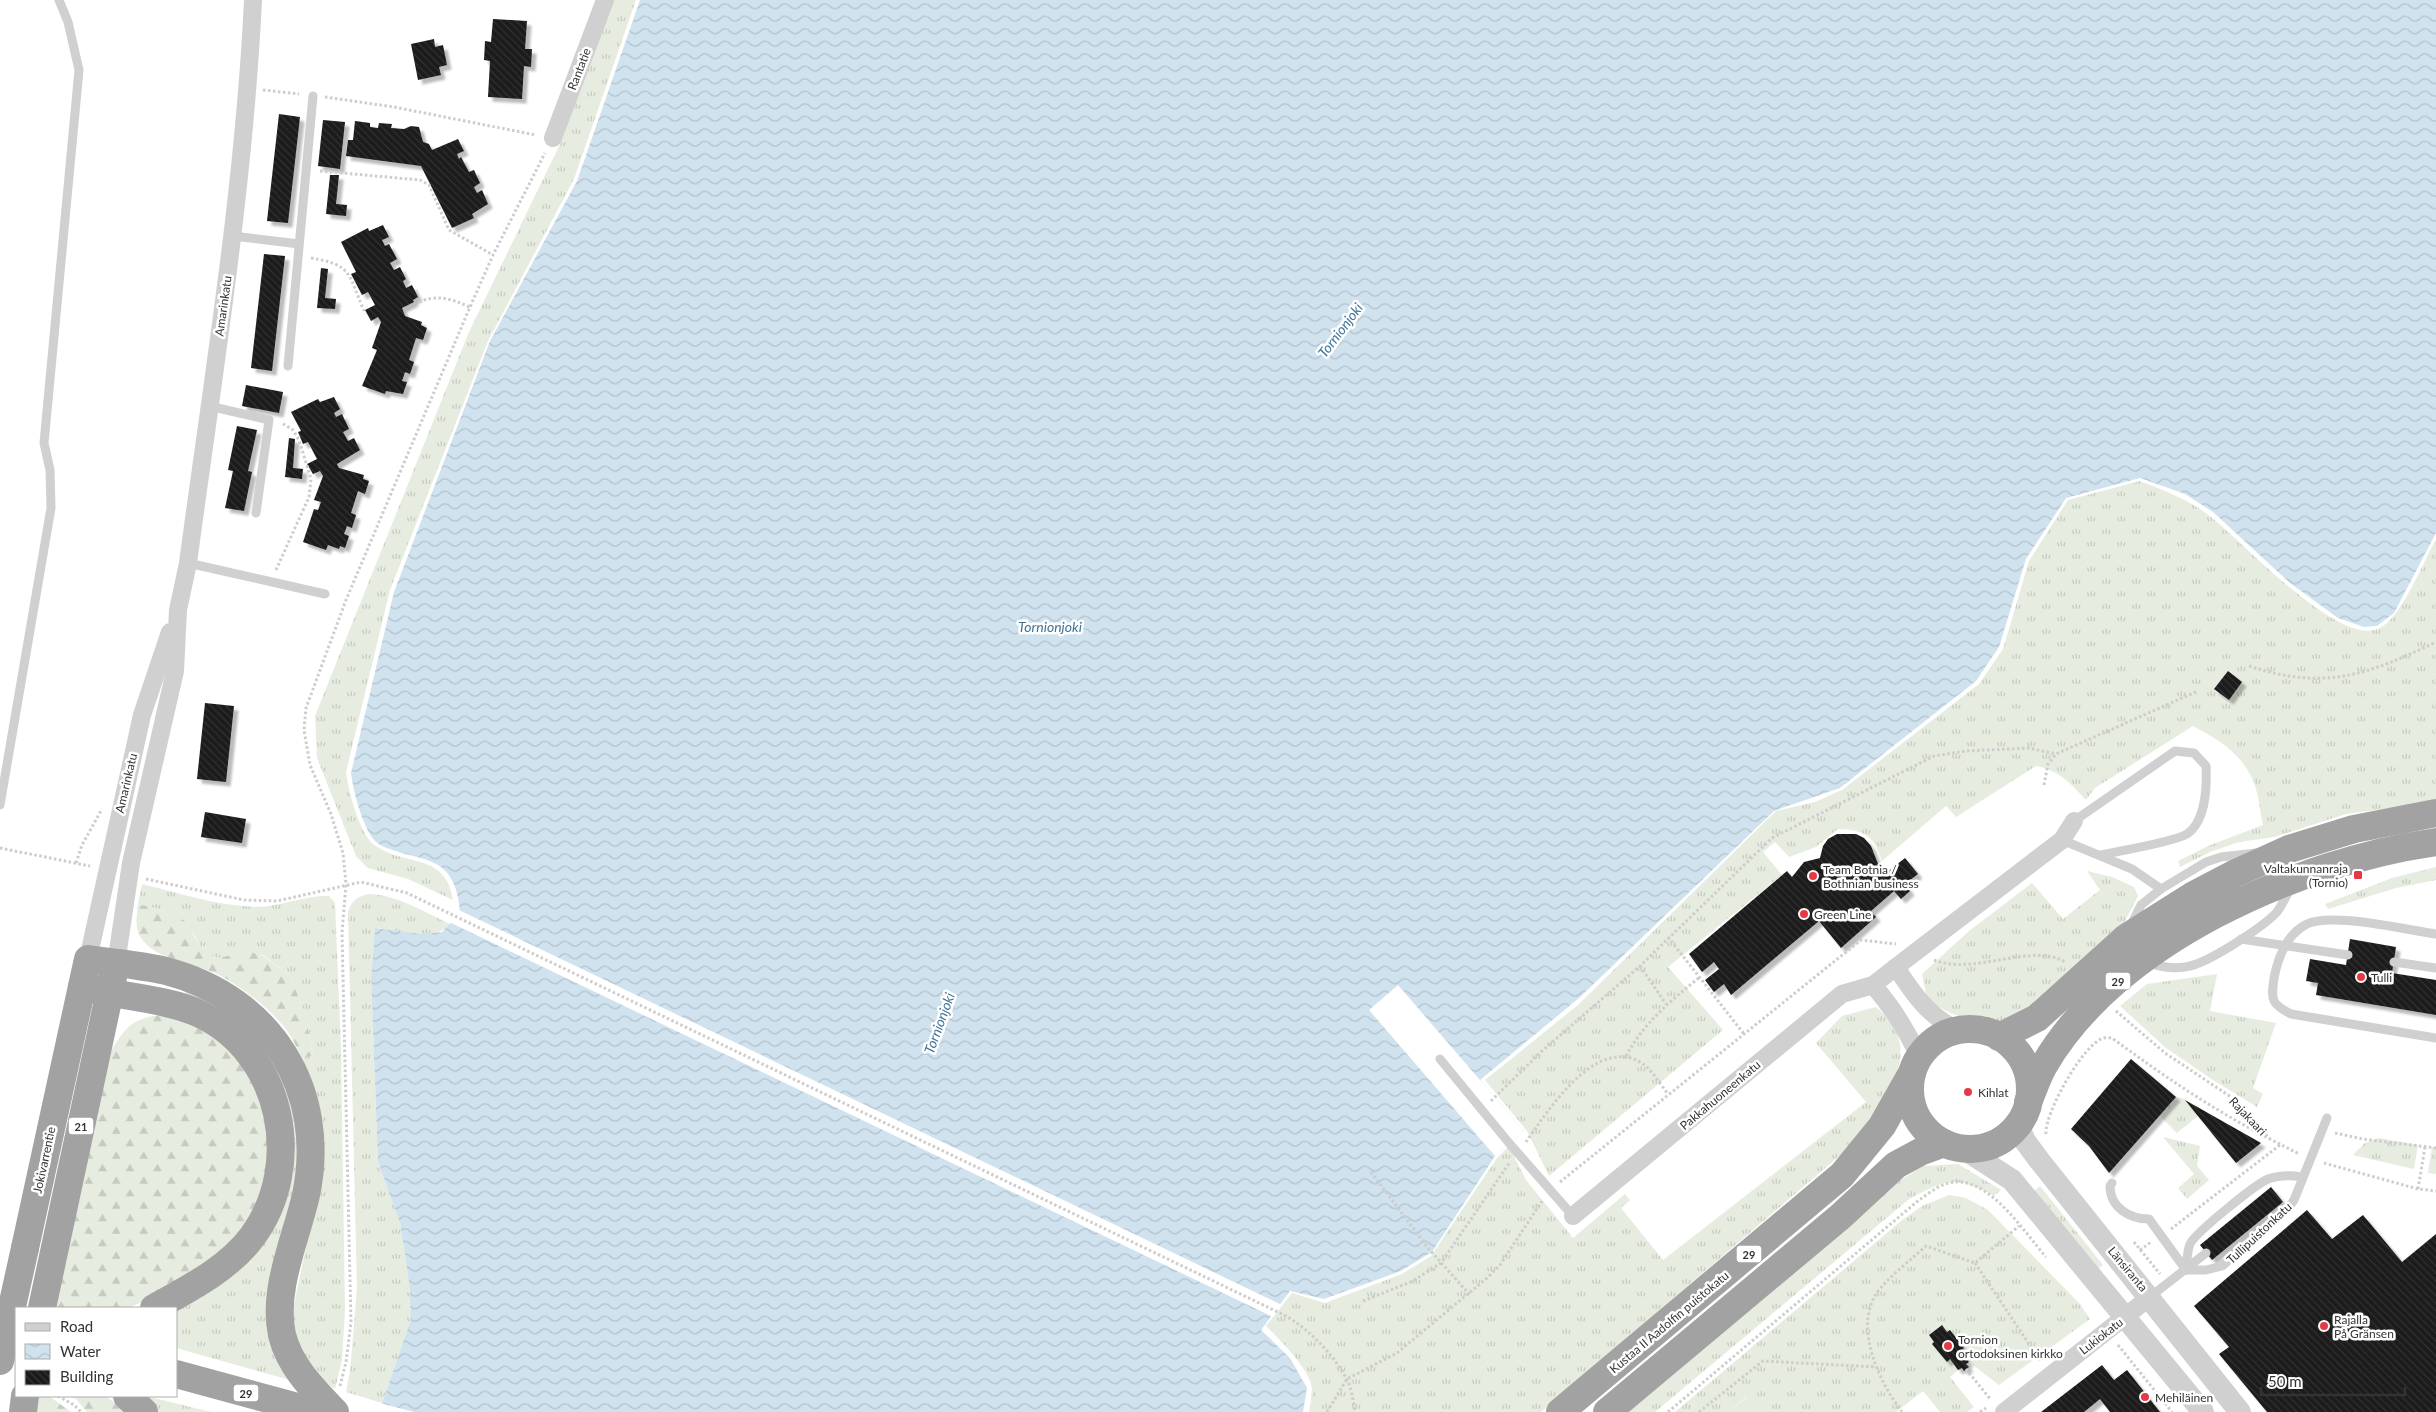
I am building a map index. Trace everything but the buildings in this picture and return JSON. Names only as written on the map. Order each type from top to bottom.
[{"type":"highway","name":"29","points":[[1915,1065],[1940,1037],[1957,1030],[1986,1031],[1999,1037],[2037,1018],[2127,937],[2192,896],[2236,873],[2289,849],[2354,828],[2436,813]]},
{"type":"highway","name":"29","points":[[1608,1412],[1841,1216],[1896,1165],[1922,1151],[1954,1146],[1988,1146],[2010,1134],[2023,1114],[2042,1068],[2063,1037],[2088,1008],[2143,960],[2173,940],[2246,898],[2298,876],[2356,857],[2436,842]]},
{"type":"highway","points":[[88,959],[166,971],[187,978],[232,1001],[276,1041],[291,1065],[303,1093],[310,1128],[310,1163],[306,1194],[281,1294],[282,1335],[289,1355],[304,1380],[337,1401]]},
{"type":"highway","name":"Jokivarrentie","points":[[0,1361],[88,959]]},
{"type":"highway","name":"21","points":[[42,1307],[116,964]]},
{"type":"highway","points":[[82,987],[109,994],[168,1004],[199,1013],[222,1027],[243,1046],[259,1069],[273,1096],[282,1135],[282,1155],[274,1196],[264,1220],[251,1238],[216,1271],[156,1307]]},
{"type":"highway","points":[[1999,1037],[2010,1044],[2024,1065],[2030,1090],[2023,1114]]},
{"type":"highway","points":[[1915,1065],[1910,1096],[1915,1114],[1924,1129],[1954,1146]]},
{"type":"highway","name":"Kustaa II Aadolfin puistokatu","points":[[1560,1412],[1842,1175],[1882,1126],[1915,1065]]},
{"type":"highway","points":[[0,1305],[15,1312]]},
{"type":"highway","points":[[0,1328],[15,1334]]},
{"type":"highway","name":"29","points":[[178,1375],[316,1412]]},
{"type":"highway","points":[[128,1397],[144,1412]]},
{"type":"street","name":"Amarinkatu","points":[[88,959],[142,715],[178,610],[188,563],[233,236],[249,88],[253,0]]},
{"type":"street","name":"Rantatie","points":[[553,138],[605,0]]},
{"type":"street","name":"Amarinkatu","points":[[116,964],[131,863],[175,671],[178,610]]},
{"type":"street","name":"Pakkahuoneenkatu","points":[[1573,1216],[1842,994],[1873,985],[2062,840],[2074,821]]},
{"type":"street","points":[[1896,967],[1926,1009],[1942,1022],[1957,1030]]},
{"type":"street","points":[[1873,985],[1889,1004],[1910,1036],[1915,1065]]},
{"type":"street","name":"Länsiranta","points":[[2023,1114],[2039,1160],[2240,1412]]},
{"type":"street","points":[[1954,1146],[2012,1180],[2203,1412]]},
{"type":"street","name":"Lukiokatu","points":[[1998,1407],[2125,1318],[2150,1297]]},
{"type":"lane","points":[[0,805],[51,508],[50,470],[44,443],[79,70],[68,22],[59,0]]},
{"type":"lane","points":[[288,366],[313,96]]},
{"type":"lane","points":[[233,236],[299,244]]},
{"type":"lane","points":[[209,406],[269,420],[256,513]]},
{"type":"lane","points":[[188,563],[271,580],[326,594]]},
{"type":"lane","points":[[2074,821],[2175,751],[2194,753],[2206,766],[2207,786],[2201,814],[2187,834],[2101,855]]},
{"type":"lane","points":[[2062,840],[2132,869],[2161,889]]},
{"type":"lane","points":[[2289,849],[2221,857],[2206,862],[2161,889],[2136,912],[2127,937],[2132,949],[2143,960],[2159,966],[2186,967],[2208,959],[2261,926],[2277,911],[2298,876]]},
{"type":"lane","points":[[2436,934],[2335,920],[2307,924],[2293,934],[2285,945],[2277,964],[2272,996],[2276,1007],[2291,1014],[2436,1038]]},
{"type":"lane","points":[[2241,939],[2348,955]]},
{"type":"lane","points":[[2394,962],[2436,968]]},
{"type":"lane","points":[[1440,1059],[1518,1154],[1573,1216]]},
{"type":"lane","name":"Tullipuistonkatu","points":[[2186,1270],[2206,1270],[2222,1266],[2288,1208],[2294,1200],[2309,1158],[2327,1118]]},
{"type":"lane","points":[[2186,1270],[2190,1245],[2197,1234],[2265,1180],[2281,1176],[2302,1176]]},
{"type":"lane","points":[[2112,1183],[2110,1186],[2112,1198],[2121,1210],[2131,1217],[2149,1219],[2186,1270]]},
{"type":"lane","name":"Tullipuistonkatu","points":[[2150,1297],[2206,1253]]},
{"type":"path","points":[[249,88],[394,106],[553,138],[493,255],[470,307],[346,600],[306,708],[304,730],[310,765],[331,814],[343,853],[346,884],[342,934],[351,1322],[346,1362],[337,1401]]},
{"type":"path","points":[[306,170],[420,180],[429,185],[448,230],[493,255]]},
{"type":"path","points":[[298,256],[333,262],[342,267],[348,273],[364,311]]},
{"type":"path","points":[[419,302],[433,297],[450,299],[470,307]]},
{"type":"path","points":[[269,420],[287,424],[294,430],[304,453],[311,479],[309,497],[271,580]]},
{"type":"path","points":[[2249,666],[2274,674],[2294,677],[2320,679],[2346,677],[2386,666],[2436,642]]},
{"type":"path","points":[[2044,785],[2048,764],[2056,754],[2198,691]]},
{"type":"path","points":[[1481,1110],[1542,1051],[1640,966],[1772,838],[1934,756],[1966,751],[2028,748],[2056,754]]},
{"type":"path","points":[[76,863],[95,819],[108,800],[126,783]]},
{"type":"path","points":[[0,848],[91,866]]},
{"type":"path","points":[[143,878],[244,900],[277,901],[361,882],[407,893],[1284,1314],[1295,1321],[1322,1347],[1347,1379],[1355,1412]]},
{"type":"path","points":[[1668,937],[1744,1034]]},
{"type":"path","points":[[1640,966],[1666,1004]]},
{"type":"path","points":[[1626,1056],[1638,1035],[1666,1004],[1700,977]]},
{"type":"path","name":"Rajakaari","points":[[2110,1005],[2165,1053],[2234,1099],[2270,1140],[2309,1158],[2418,1188],[2436,1191]]},
{"type":"path","points":[[2039,1160],[2053,1149],[2047,1140],[2046,1130],[2056,1100],[2081,1060],[2092,1046],[2104,1038],[2112,1038],[2175,1085],[2270,1140]]},
{"type":"path","points":[[1363,1301],[1413,1281],[1441,1263],[1504,1168],[1518,1154],[1548,1112],[1576,1078],[1604,1060],[1626,1056],[1641,1062],[1668,1094]]},
{"type":"path","points":[[2322,1130],[2363,1139],[2436,1148]]},
{"type":"path","points":[[2123,1265],[2280,1145]]},
{"type":"path","points":[[2418,1188],[2425,1147]]},
{"type":"path","points":[[1371,1172],[1441,1263],[1470,1294]]},
{"type":"path","points":[[1668,1412],[1933,1190],[1948,1183],[1964,1181],[1994,1196],[2012,1180]]},
{"type":"path","points":[[1974,1263],[2019,1226]]},
{"type":"path","points":[[1902,1412],[1876,1367],[1868,1342],[1869,1315],[1876,1294],[1926,1246],[1974,1263],[2043,1364]]},
{"type":"path","points":[[1699,1412],[1763,1361],[1876,1367]]},
{"type":"path","points":[[2136,1366],[2172,1412]]},
{"type":"path","points":[[1966,1370],[1998,1407]]},
{"type":"path","points":[[1327,1412],[1347,1379]]},
{"type":"path","points":[[60,1397],[74,1405],[80,1412]]},
{"type":"green space","points":[[612,0],[636,0],[574,179],[488,341],[390,590],[346,772],[349,789],[359,820],[372,843],[384,851],[432,867],[449,884],[453,900],[408,879],[368,868],[356,856],[317,758],[315,716],[469,332],[562,140]]},
{"type":"green space","points":[[2140,481],[2177,496],[2203,511],[2292,589],[2317,608],[2341,623],[2363,630],[2380,628],[2396,613],[2436,539],[2436,802],[2346,814],[2274,837],[2239,842],[2210,852],[2180,867],[2178,861],[2208,846],[2263,825],[2256,788],[2243,764],[2229,749],[2193,726],[2095,788],[2086,800],[2070,783],[2058,774],[2036,766],[1956,817],[1946,806],[1882,861],[1879,852],[1871,840],[1867,836],[1855,831],[1838,829],[1816,847],[1789,857],[1775,842],[1763,852],[1782,875],[1668,967],[1723,1030],[1549,1176],[1527,1131],[1485,1080],[1578,1005],[1776,811],[1815,802],[1842,790],[1979,684],[2003,649],[2029,561],[2068,500]]},
{"type":"green space","points":[[2436,867],[2436,880],[2396,888],[2328,909],[2325,904],[2392,878]]},
{"type":"green space","points":[[2087,871],[2112,877],[2134,887],[2138,896],[2123,925],[2051,995],[2007,1024],[1964,1018],[1946,1011],[1927,998],[1922,974],[1969,931],[2032,883],[2063,919],[2100,890]]},
{"type":"green space","points":[[142,884],[242,906],[274,905],[320,896],[329,896],[335,903],[341,1048],[345,1309],[342,1360],[335,1389],[316,1376],[296,1342],[292,1314],[322,1164],[323,1130],[303,1059],[313,1055],[305,1013],[290,976],[263,955],[249,951],[218,958],[208,955],[200,946],[194,934],[166,911],[138,904]]},
{"type":"green space","points":[[368,894],[390,897],[421,909],[450,924],[443,930],[425,934],[375,928],[371,978],[378,1162],[400,1223],[409,1282],[411,1319],[382,1403],[346,1392],[350,1371],[357,1289],[348,911],[355,900]]},
{"type":"green space","points":[[138,904],[166,911],[185,921],[200,946],[209,955],[218,958],[249,951],[262,955],[290,976],[305,1013],[313,1055],[303,1059],[281,1023],[265,1007],[236,985],[208,970],[166,957],[148,946],[137,930]]},
{"type":"green space","points":[[2217,974],[2210,1011],[2276,1023],[2253,1088],[2263,1094],[2257,1107],[2166,1048],[2120,1006],[2147,984]]},
{"type":"green space","points":[[186,990],[212,1002],[249,1027],[276,1058],[300,1120],[290,1380],[178,1349],[177,1307],[184,998]]},
{"type":"green space","points":[[1876,1007],[1891,1023],[1899,1039],[1900,1056],[1897,1073],[1890,1090],[1859,1139],[1541,1412],[1309,1412],[1312,1389],[1306,1373],[1294,1355],[1266,1326],[1292,1293],[1325,1303],[1402,1274],[1431,1256],[1497,1158],[1509,1146],[1526,1180],[1573,1238],[1625,1194],[1630,1200],[1621,1208],[1663,1260],[1866,1102],[1816,1043],[1842,1016]]},
{"type":"green space","points":[[163,1015],[186,1020],[214,1035],[253,1076],[269,1125],[267,1178],[247,1226],[225,1251],[151,1298],[130,1307],[56,1307],[111,1051],[131,1025],[153,1016]]},
{"type":"green space","points":[[2176,1097],[2185,1099],[2198,1116],[2177,1133],[2160,1116]]},
{"type":"green space","points":[[2163,1137],[2200,1146],[2197,1166],[2209,1180],[2187,1199],[2178,1188],[2194,1174]]},
{"type":"green space","points":[[2379,1138],[2418,1145],[2414,1169],[2353,1155],[2365,1143]]},
{"type":"green space","points":[[2432,1147],[2436,1147],[2436,1174],[2428,1173]]},
{"type":"green space","points":[[1958,1164],[2001,1190],[1994,1196],[1970,1185],[1951,1182],[1941,1184],[1908,1200],[1655,1412],[1627,1412],[1899,1181],[1923,1166]]},
{"type":"green space","points":[[2040,1186],[2103,1265],[2096,1271],[2033,1192]]},
{"type":"green space","points":[[1949,1195],[1966,1198],[1988,1210],[2080,1304],[2090,1319],[1999,1385],[1969,1362],[1960,1351],[1963,1348],[1941,1325],[1929,1335],[1958,1370],[1950,1377],[1974,1407],[1967,1412],[1940,1412],[1923,1391],[1896,1412],[1758,1412],[1746,1397],[1728,1412],[1675,1412],[1901,1221],[1922,1206]]},
{"type":"green space","points":[[39,1397],[50,1397],[71,1412],[37,1412]]},
{"type":"green space","points":[[71,1397],[107,1397],[127,1412],[87,1412],[76,1399]]},
{"type":"green space","points":[[147,1397],[211,1412],[155,1412]]},
{"type":"green space","points":[[1747,1397],[1758,1412],[1728,1412]]},
{"type":"water","name":"Tornionjoki","points":[[640,0],[2436,0],[2436,533],[2394,613],[2377,626],[2364,627],[2338,618],[2290,583],[2213,512],[2185,494],[2140,478],[2066,498],[2026,559],[1999,647],[1976,681],[1840,788],[1774,811],[1579,998],[1480,1080],[1524,1131],[1495,1156],[1432,1252],[1401,1271],[1324,1299],[1290,1291],[1261,1330],[1290,1358],[1307,1388],[1303,1412],[379,1412],[411,1319],[409,1282],[400,1223],[378,1162],[371,978],[375,928],[420,934],[442,932],[460,913],[454,885],[442,868],[427,860],[401,853],[375,841],[366,827],[359,809],[351,773],[394,592],[490,341],[577,181]]},
{"type":"pier","points":[[457,909],[1282,1305],[1273,1317],[449,922],[457,912]]},
{"type":"pier","points":[[1398,985],[1524,1131],[1495,1156],[1369,1010]]},
{"type":"pier","points":[[380,1403],[414,1412],[377,1412]]},
{"type":"place","name":"Valtakunnanraja (Tornio)","points":[[2358,875]]},
{"type":"place","name":"Team Botnia / Bothnian business","points":[[1813,876]]},
{"type":"place","name":"Green Line","points":[[1804,914]]},
{"type":"place","name":"Tulli","points":[[2361,977]]},
{"type":"place","name":"Kihlat","points":[[1968,1092]]},
{"type":"place","name":"Rajalla På Gränsen","points":[[2324,1326]]},
{"type":"place","name":"Tornion ortodoksinen kirkko","points":[[1948,1346]]},
{"type":"place","name":"Mehiläinen","points":[[2145,1397]]}]
